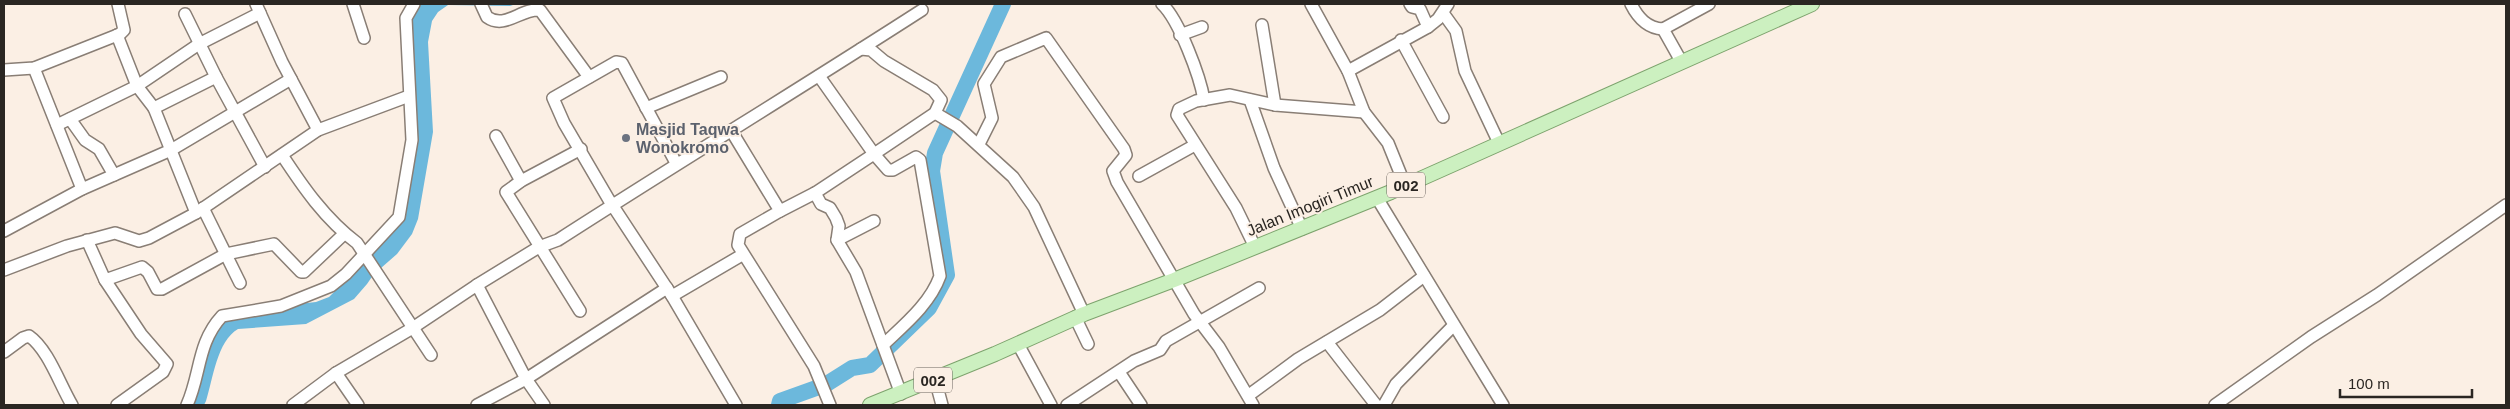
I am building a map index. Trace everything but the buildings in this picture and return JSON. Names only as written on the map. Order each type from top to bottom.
[{"type":"main road","name":"Jalan Imogiri Timur","points":[[870,405],[901,394],[1080,316],[1377,198],[1812,4]]},
{"type":"street","points":[[4,70],[34,68],[117,35],[124,30],[118,4]]},
{"type":"street","points":[[353,4],[364,38]]},
{"type":"street","points":[[187,405],[197,375],[201,351],[222,316],[281,306],[330,286],[346,274],[365,255],[399,217],[412,140],[406,18],[414,4]]},
{"type":"street","points":[[1162,4],[1168,10],[1200,78],[1204,100]]},
{"type":"street","points":[[1311,4],[1348,71],[1364,112],[1388,143],[1405,185]]},
{"type":"street","points":[[1410,4],[1412,7],[1420,9],[1428,27]]},
{"type":"street","points":[[1630,4],[1643,22],[1653,28],[1663,29],[1709,4]]},
{"type":"street","points":[[482,6],[489,19],[500,21],[529,11],[540,10],[589,77]]},
{"type":"street","points":[[57,125],[137,86],[258,8],[291,80],[318,130]]},
{"type":"street","points":[[1348,71],[1401,40],[1428,27],[1446,8],[1456,31],[1465,71],[1499,143]]},
{"type":"street","points":[[293,405],[336,373],[411,329],[539,247],[558,240],[676,163],[732,132],[922,10]]},
{"type":"street","points":[[185,14],[235,114],[265,167]]},
{"type":"street","points":[[1262,25],[1275,105]]},
{"type":"street","points":[[1180,36],[1202,27]]},
{"type":"street","points":[[1663,29],[1681,61]]},
{"type":"street","points":[[117,35],[137,86],[154,108],[171,150],[200,210],[226,254],[240,283]]},
{"type":"street","points":[[979,144],[992,118],[984,84],[993,66],[1001,57],[1046,38],[1124,149],[1126,155],[1113,171],[1114,177],[1199,322],[1219,347],[1251,400],[1298,359],[1380,310],[1424,276]]},
{"type":"street","points":[[1401,40],[1443,116]]},
{"type":"street","points":[[830,405],[814,366],[771,295],[742,255],[738,245],[740,234],[780,210],[815,193],[938,114],[940,100],[933,90],[884,61],[871,50],[861,49]]},
{"type":"street","points":[[676,163],[622,63],[616,62],[553,98],[564,123],[581,149],[612,205],[669,292],[736,405]]},
{"type":"street","points":[[34,68],[82,189]]},
{"type":"street","points":[[819,76],[874,154],[888,170],[893,170],[916,158],[920,160],[940,276],[936,287],[924,303],[884,347]]},
{"type":"street","points":[[154,108],[216,77]]},
{"type":"street","points":[[646,108],[720,77]]},
{"type":"street","points":[[4,231],[82,189],[171,150],[291,80]]},
{"type":"street","points":[[1255,247],[1236,208],[1195,145],[1177,112],[1204,100],[1230,95],[1275,105],[1364,112]]},
{"type":"street","points":[[4,270],[87,240],[115,233],[139,240],[160,232],[200,210],[318,130],[409,96]]},
{"type":"street","points":[[1250,100],[1274,168],[1302,229]]},
{"type":"street","points":[[938,114],[957,126],[979,144],[1013,177],[1034,208],[1080,316],[1088,344]]},
{"type":"street","points":[[70,119],[86,140],[99,149],[114,175]]},
{"type":"street","points":[[732,132],[780,210]]},
{"type":"street","points":[[496,136],[521,181]]},
{"type":"street","points":[[1138,176],[1195,145]]},
{"type":"street","points":[[580,311],[507,196],[508,190],[521,181],[581,149]]},
{"type":"street","points":[[282,155],[310,197],[344,234],[357,243],[411,329],[430,355]]},
{"type":"street","points":[[815,193],[821,204],[830,208],[836,218],[839,226],[837,240],[856,272],[901,394]]},
{"type":"street","points":[[1377,198],[1453,326],[1503,405]]},
{"type":"street","points":[[2215,405],[2311,337],[2392,284],[2506,205]]},
{"type":"street","points":[[837,240],[874,221]]},
{"type":"street","points":[[105,280],[142,267],[148,272],[157,289],[162,289],[226,254],[274,244],[301,272],[304,272],[344,234]]},
{"type":"street","points":[[87,240],[105,280],[141,334],[167,364],[163,372],[116,405]]},
{"type":"street","points":[[477,405],[526,379],[669,292],[742,255]]},
{"type":"street","points":[[477,285],[526,379],[544,405]]},
{"type":"street","points":[[1074,403],[1134,361],[1160,350],[1166,340],[1258,288]]},
{"type":"street","points":[[1384,405],[1396,384],[1453,326]]},
{"type":"street","points":[[4,352],[23,338],[29,336],[33,339],[44,352],[72,405]]},
{"type":"street","points":[[1328,342],[1376,405]]},
{"type":"street","points":[[1018,344],[1052,405]]},
{"type":"street","points":[[1119,372],[1141,405]]},
{"type":"street","points":[[336,373],[358,405]]},
{"type":"street","points":[[935,379],[942,405]]},
{"type":"water","points":[[420,4],[516,4],[510,6],[448,5],[438,12],[432,21],[428,42],[433,132],[418,219],[412,234],[397,254],[381,268],[378,268],[354,299],[306,324],[238,329],[225,342],[220,351],[204,405],[193,405],[201,378],[205,350],[221,322],[298,304],[316,302],[329,297],[342,284],[395,217],[415,140],[410,13]]},
{"type":"waterway","points":[[825,385],[852,368],[870,365],[929,308],[947,275],[932,171],[935,153],[1003,4]]},
{"type":"waterway","points":[[779,405],[780,401],[819,387]]},
{"type":"place","name":"Masjid Taqwa Wonokromo","points":[[626,138]]}]
